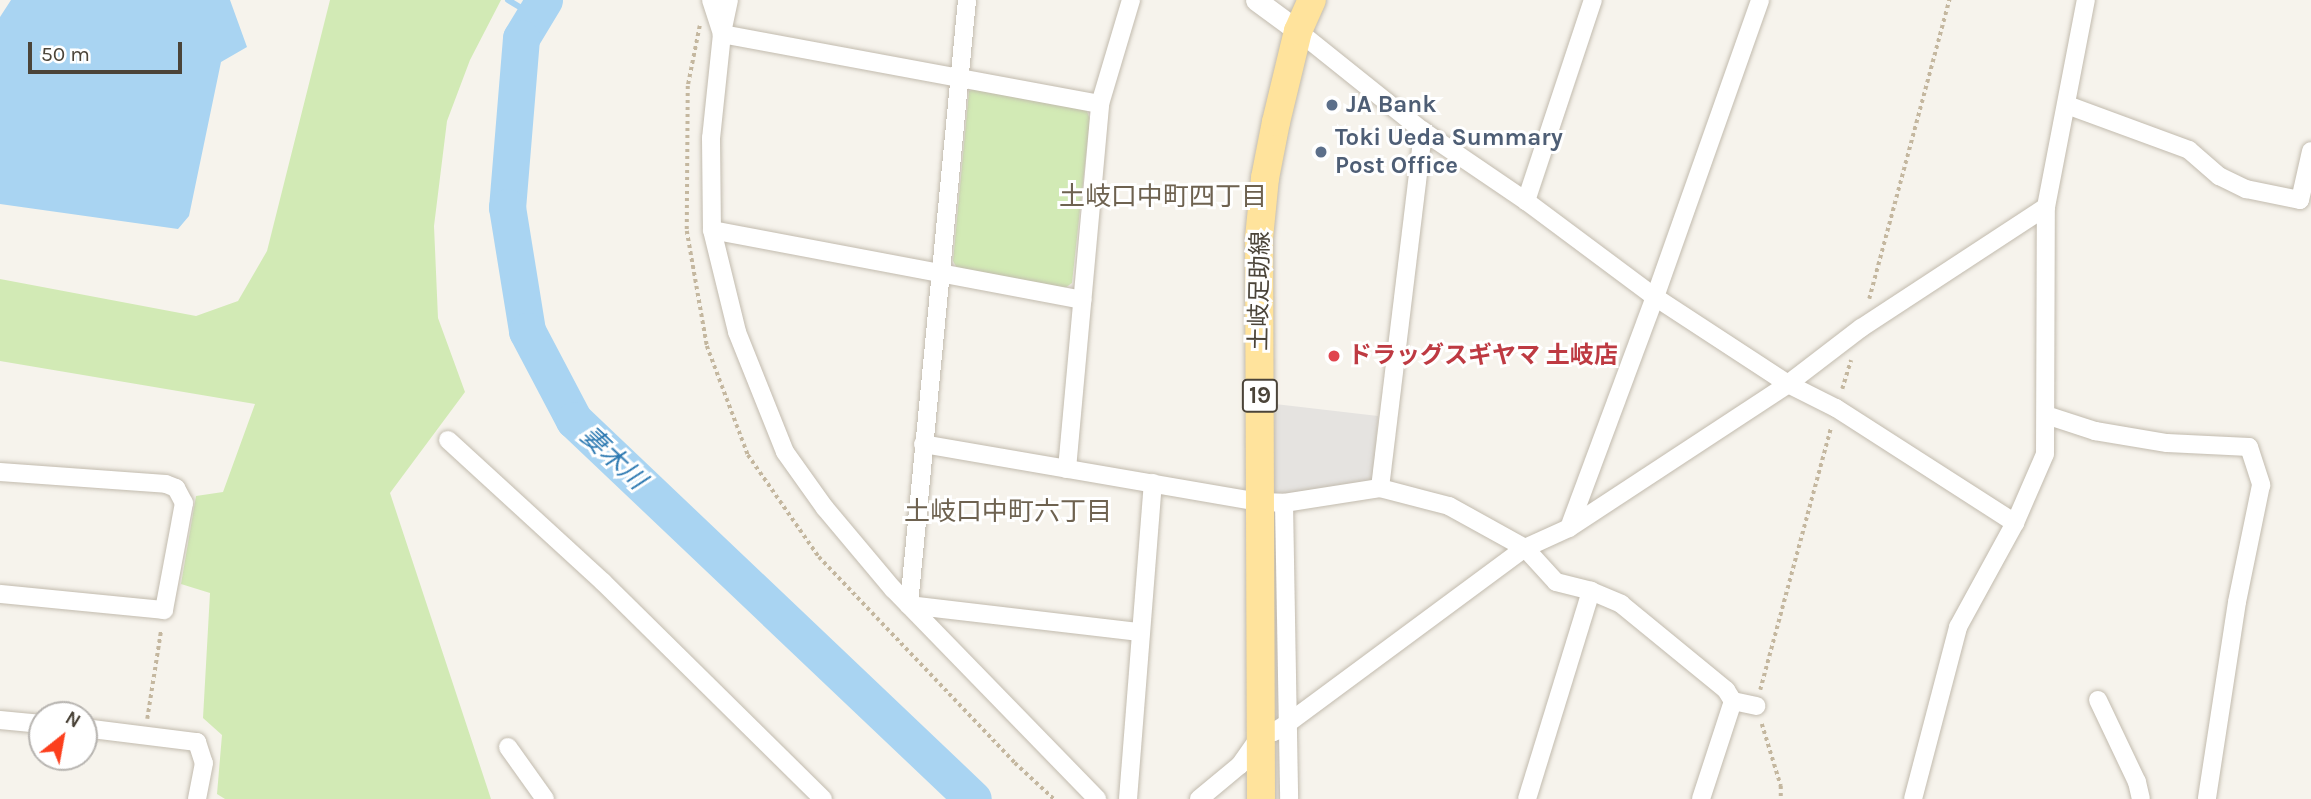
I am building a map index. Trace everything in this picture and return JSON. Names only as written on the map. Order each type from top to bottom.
[{"type":"main road","name":"土岐足助線","points":[[1261,799],[1261,735],[1272,503],[1259,238],[1265,178],[1298,31],[1312,0]]},
{"type":"street","points":[[711,0],[722,34]]},
{"type":"street","points":[[729,0],[722,34],[711,138],[712,230],[737,332],[785,452],[825,508],[909,605],[1097,799]]},
{"type":"street","points":[[909,605],[923,444],[943,274],[967,0]]},
{"type":"street","points":[[1067,469],[1100,104],[1131,0]]},
{"type":"street","points":[[1256,0],[1423,131],[1526,201],[1656,297],[1788,384],[1836,408],[2015,523]]},
{"type":"street","points":[[1526,201],[1593,0]]},
{"type":"street","points":[[1913,799],[1958,627],[2015,523],[2045,454],[2046,207],[2086,0]]},
{"type":"street","points":[[1569,528],[1656,297],[1757,1]]},
{"type":"street","points":[[722,34],[1100,104]]},
{"type":"street","points":[[2067,105],[2189,150],[2219,176],[2246,189],[2300,200],[2311,151]]},
{"type":"street","points":[[1380,488],[1423,131]]},
{"type":"street","points":[[1199,799],[1240,765],[1261,735],[1274,732],[1290,721],[1525,548],[1569,528],[1788,384],[1861,328],[2046,207]]},
{"type":"street","points":[[712,230],[1082,300]]},
{"type":"street","points":[[2046,415],[2095,431],[2167,443],[2249,447],[2261,485],[2237,602],[2207,799]]},
{"type":"street","points":[[448,440],[603,582],[812,795]]},
{"type":"street","points":[[923,444],[1272,503],[1380,488],[1449,506],[1525,548],[1556,582],[1591,591],[1621,604],[1726,690],[1733,701],[1756,706]]},
{"type":"street","points":[[0,472],[166,484],[176,488],[184,503],[164,610],[0,594]]},
{"type":"street","points":[[1128,799],[1139,632],[1153,483]]},
{"type":"street","points":[[1272,503],[1290,721],[1289,799]]},
{"type":"street","points":[[1527,799],[1591,591]]},
{"type":"street","points":[[909,605],[1139,632]]},
{"type":"street","points":[[2098,699],[2137,782],[2141,799]]},
{"type":"street","points":[[1701,799],[1733,701]]},
{"type":"street","points":[[0,720],[28,723]]},
{"type":"street","points":[[98,729],[144,733],[197,742],[204,763],[197,799]]},
{"type":"street","points":[[509,747],[545,799]]},
{"type":"path","points":[[144,733],[164,610]]},
{"type":"green space","points":[[330,0],[501,0],[470,60],[447,121],[434,226],[438,318],[465,392],[390,493],[491,799],[225,799],[217,794],[222,735],[203,718],[210,593],[181,584],[196,496],[223,492],[255,404],[0,361],[0,279],[196,316],[238,301],[267,251]]},
{"type":"green space","points":[[977,88],[1086,109],[1090,119],[1072,283],[1065,288],[957,268],[953,261],[969,91]]},
{"type":"shaded area","points":[[1275,404],[1378,416],[1373,483],[1272,496]]},
{"type":"water","points":[[11,0],[230,0],[247,47],[221,62],[189,216],[178,229],[0,204],[0,17]]},
{"type":"waterway","points":[[508,0],[535,16]]},
{"type":"waterway","name":"妻木川","points":[[544,0],[521,38],[507,207],[527,331],[574,420],[973,799]]},
{"type":"place","name":"JA Bank","points":[[1332,105]]},
{"type":"place","name":"Toki Ueda Summary Post Office","points":[[1321,152]]},
{"type":"place","name":"ドラッグスギヤマ 土岐店","points":[[1334,356]]},
{"type":"district","name":"土岐口中町四丁目","points":[[1163,197]]},
{"type":"district","name":"土岐口中町六丁目","points":[[1008,512]]}]
